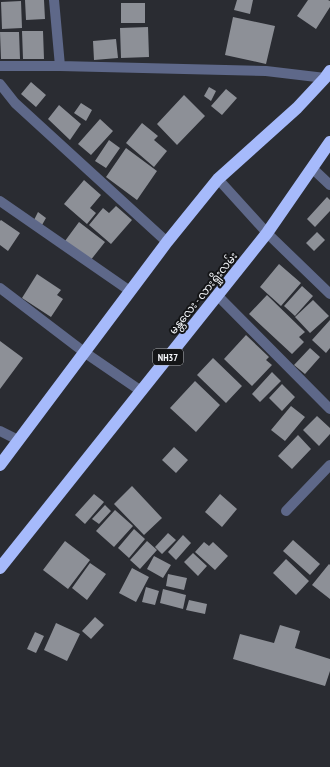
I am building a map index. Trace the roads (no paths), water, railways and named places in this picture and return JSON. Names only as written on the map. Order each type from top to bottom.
[{"type":"highway","points":[[0,465],[167,242],[218,178],[297,108],[328,74]]},
{"type":"highway","name":"မန္တလေး - လားရှိုးလမ်း","points":[[0,568],[267,233],[330,142]]},
{"type":"street","points":[[54,0],[60,66]]},
{"type":"street","points":[[0,66],[266,71],[328,74]]},
{"type":"street","points":[[0,84],[15,103],[167,242]]},
{"type":"street","points":[[312,168],[330,185]]},
{"type":"street","points":[[218,178],[267,233],[330,294]]},
{"type":"street","points":[[0,201],[130,291]]},
{"type":"street","points":[[0,288],[84,352],[141,392]]},
{"type":"street","points":[[217,295],[330,410]]},
{"type":"street","points":[[0,431],[18,440]]},
{"type":"street","points":[[286,511],[330,465]]}]
